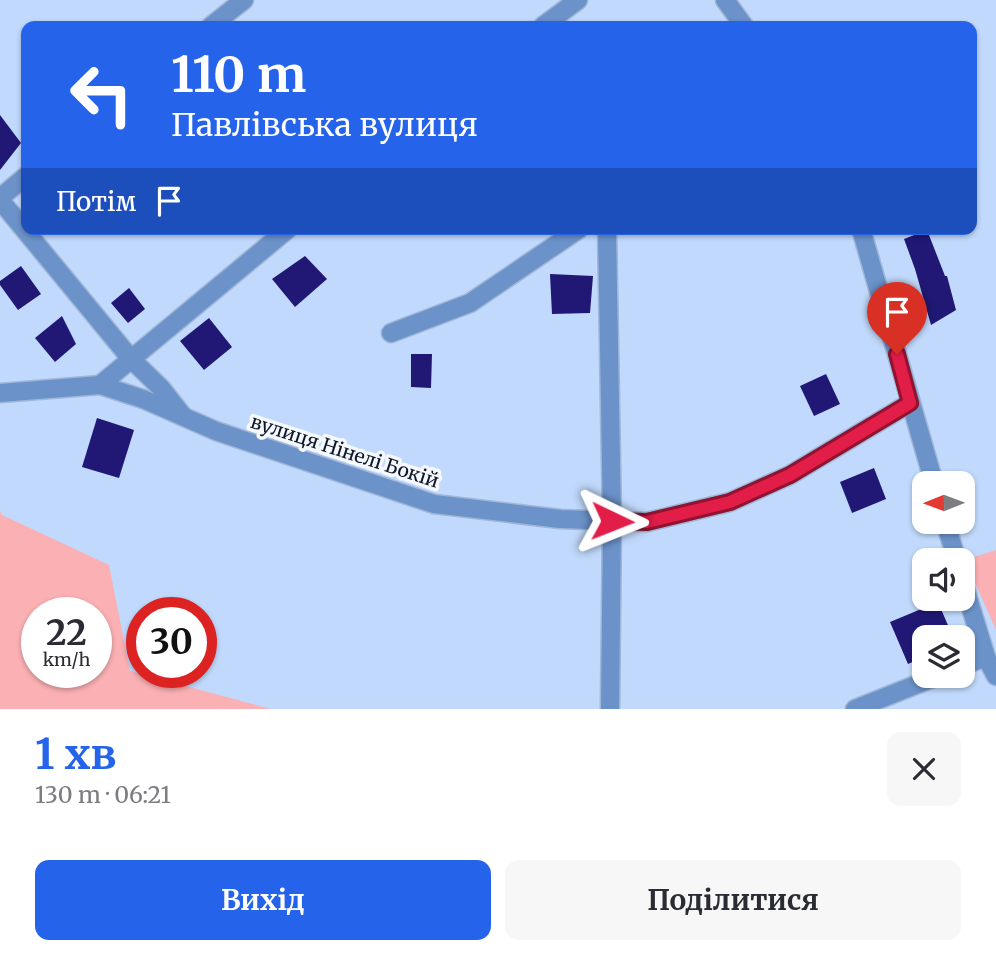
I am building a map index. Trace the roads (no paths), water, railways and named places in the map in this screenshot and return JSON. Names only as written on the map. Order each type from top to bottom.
[{"type":"street","points":[[217,21],[244,0]]},
{"type":"street","points":[[550,21],[578,0]]},
{"type":"street","points":[[725,0],[740,21]]},
{"type":"street","points":[[21,180],[0,199],[21,225]]},
{"type":"street","points":[[29,235],[131,359],[161,388],[184,418]]},
{"type":"street","points":[[100,385],[281,235]]},
{"type":"street","points":[[391,333],[470,303],[570,235]]},
{"type":"street","points":[[607,235],[612,521],[610,709]]},
{"type":"street","points":[[863,235],[930,471]]},
{"type":"street","name":"вулиця Нінелі Бокій","points":[[0,393],[100,385],[143,399],[216,431],[434,504],[559,519],[647,522],[730,502],[790,475],[910,403]]},
{"type":"street","points":[[972,611],[986,657],[996,676]]},
{"type":"street","points":[[975,661],[986,657]]},
{"type":"street","points":[[855,709],[912,687]]}]
